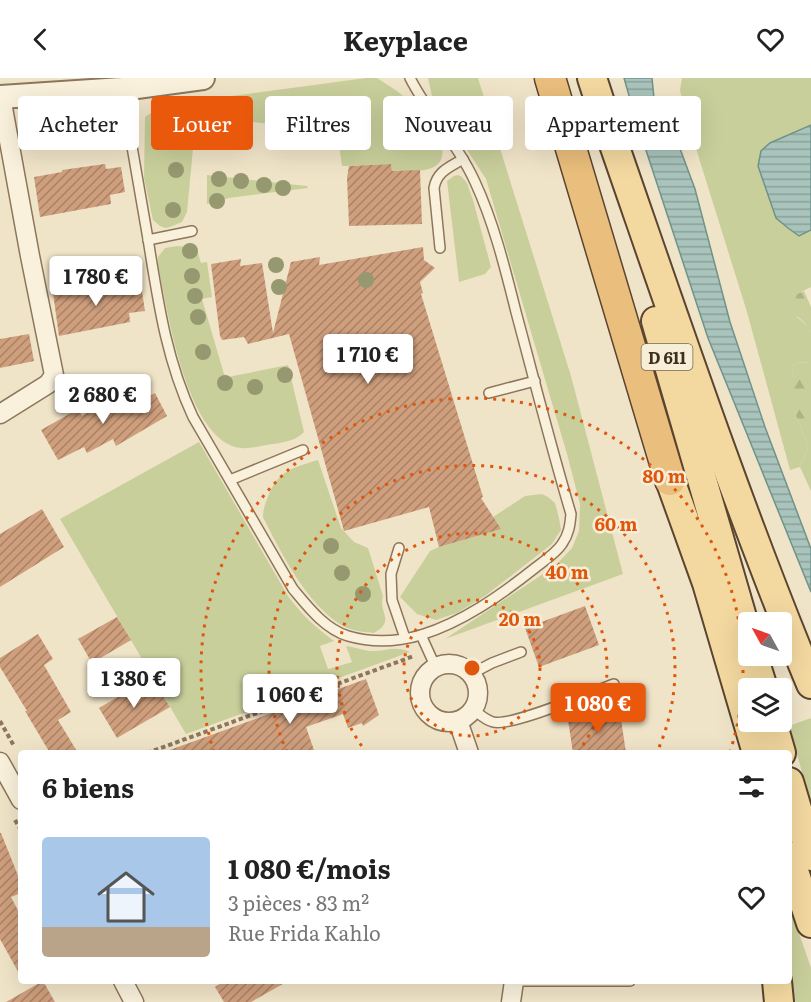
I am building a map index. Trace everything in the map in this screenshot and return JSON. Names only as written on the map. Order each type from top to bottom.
[{"type":"highway","name":"D 611","points":[[550,78],[670,480]]},
{"type":"main road","name":"D 611","points":[[581,78],[663,345],[740,612]]},
{"type":"main road","points":[[592,78],[718,441],[778,603],[811,684]]},
{"type":"main road","points":[[670,480],[735,750]]},
{"type":"main road","name":"D 611","points":[[670,480],[707,583],[756,750]]},
{"type":"main road","points":[[775,732],[780,750]]},
{"type":"main road","points":[[792,793],[811,856]]},
{"type":"main road","points":[[792,865],[811,923]]},
{"type":"main road","points":[[777,984],[778,1002]]},
{"type":"street","points":[[0,414],[48,384],[54,375],[0,97],[122,89],[203,78]]},
{"type":"street","points":[[432,659],[445,664],[455,664],[471,674],[478,691],[473,710],[458,721],[439,720],[431,715],[421,699],[420,690],[432,659]]},
{"type":"street","points":[[458,721],[468,750]]},
{"type":"street","points":[[0,762],[18,795]]},
{"type":"street","points":[[125,984],[134,1002]]},
{"type":"street","points":[[511,1002],[514,984]]},
{"type":"lane","points":[[122,89],[159,309],[174,371],[193,417],[293,589],[312,611],[328,626],[346,636],[388,641],[421,635],[448,624],[479,608],[513,586],[561,546],[570,530],[571,514],[504,264],[484,203],[463,159],[410,78]]},
{"type":"lane","points":[[440,248],[434,188],[436,179],[439,174],[463,159]]},
{"type":"lane","points":[[148,240],[192,231]]},
{"type":"lane","points":[[489,393],[535,381]]},
{"type":"lane","points":[[230,480],[303,450]]},
{"type":"lane","points":[[399,548],[391,574],[392,600],[405,638]]},
{"type":"lane","points":[[421,635],[432,659]]},
{"type":"lane","points":[[471,674],[521,652]]},
{"type":"lane","points":[[473,710],[493,722],[503,723],[520,719],[614,684]]},
{"type":"path","points":[[156,750],[432,659]]},
{"type":"path","points":[[0,721],[16,750]]},
{"type":"green space","points":[[377,78],[403,96],[383,96],[383,150],[442,150],[442,156],[439,163],[426,170],[392,171],[391,164],[342,166],[340,150],[371,150],[371,96],[265,96],[265,123],[253,122],[253,96],[231,96]]},
{"type":"green space","points":[[428,78],[478,78],[484,96],[432,96]]},
{"type":"green space","points":[[682,78],[811,78],[811,125],[770,143],[799,235],[811,230],[811,287],[797,294],[797,317],[810,328],[811,362],[797,363],[792,366],[796,416],[808,448],[800,467],[790,470],[747,312],[696,150],[701,150],[701,96],[681,96]]},
{"type":"green space","points":[[151,113],[151,150],[193,150],[187,212],[182,222],[170,227],[160,226],[153,220],[144,178],[145,117]]},
{"type":"green space","points":[[467,150],[500,150],[571,376],[623,574],[445,639],[555,566],[572,548],[579,531],[580,504],[567,454],[486,179]]},
{"type":"green space","points":[[207,175],[307,186],[308,188],[229,198],[207,204]]},
{"type":"green space","points":[[458,175],[467,183],[491,267],[485,274],[459,282],[447,181]]},
{"type":"green space","points":[[177,246],[197,250],[201,263],[207,262],[212,297],[202,299],[224,374],[228,377],[288,365],[304,432],[300,436],[279,443],[238,448],[214,433],[201,415],[180,364],[158,265],[158,257],[165,248]]},
{"type":"green space","points":[[804,291],[811,307],[811,332],[795,309],[797,294]]},
{"type":"green space","points":[[811,362],[811,491],[800,467],[808,448],[796,416],[792,366],[797,363]]},
{"type":"green space","points":[[199,442],[288,596],[309,620],[334,641],[320,646],[328,669],[352,662],[346,646],[370,651],[394,649],[410,652],[186,734],[60,519]]},
{"type":"green space","points":[[318,460],[341,528],[354,542],[368,548],[383,596],[385,621],[384,625],[374,633],[343,626],[318,605],[296,577],[263,517],[269,494],[278,480],[295,468]]},
{"type":"green space","points":[[542,494],[555,503],[561,530],[552,544],[485,596],[457,613],[436,620],[417,614],[400,597],[430,551],[500,529],[493,517],[525,496]]},
{"type":"green space","points":[[811,718],[811,804],[791,732],[792,725]]},
{"type":"green space","points":[[792,913],[811,968],[811,1002],[789,1002],[789,984],[792,984]]},
{"type":"water","points":[[624,78],[652,78],[654,96],[629,96]]},
{"type":"water","points":[[811,125],[811,230],[799,236],[776,218],[758,166],[761,151],[770,143]]},
{"type":"water","points":[[646,150],[680,150],[695,189],[730,322],[765,427],[811,549],[811,592],[708,338]]},
{"type":"building","points":[[105,164],[106,169],[121,167],[125,192],[110,195],[111,204],[40,217],[34,177],[62,172],[62,170]]},
{"type":"building","points":[[391,164],[392,171],[420,170],[422,224],[349,226],[347,178],[349,166]]},
{"type":"building","points":[[423,247],[424,260],[435,268],[420,282],[423,293],[421,294],[483,497],[481,498],[501,529],[439,547],[429,507],[344,531],[289,334],[248,344],[244,337],[222,340],[211,264],[241,259],[240,266],[262,263],[273,333],[291,262],[320,257],[319,265]]},
{"type":"building","points":[[124,282],[125,288],[141,285],[145,311],[129,313],[130,322],[59,336],[53,293]]},
{"type":"building","points":[[29,334],[34,361],[0,368],[0,339]]},
{"type":"building","points":[[155,393],[167,416],[116,446],[113,439],[87,453],[84,447],[58,460],[41,430],[78,409],[82,416],[107,401],[112,408],[137,394],[141,401]]},
{"type":"building","points":[[42,509],[64,547],[0,587],[0,534]]},
{"type":"building","points":[[585,606],[599,645],[539,667],[525,628]]},
{"type":"building","points":[[117,617],[131,640],[92,663],[78,639]]},
{"type":"building","points":[[38,634],[53,659],[44,665],[71,712],[58,720],[76,750],[48,750],[0,667],[0,658]]},
{"type":"building","points":[[366,679],[379,715],[363,726],[362,723],[348,728],[343,714],[306,727],[314,750],[170,750]]},
{"type":"building","points":[[140,684],[144,692],[156,685],[170,707],[117,738],[99,708]]},
{"type":"building","points":[[620,712],[626,750],[573,750],[568,720]]},
{"type":"building","points":[[1,833],[18,876],[18,894],[11,897],[18,910],[18,972],[0,939]]},
{"type":"building","points":[[38,984],[45,984],[55,1002],[6,1002]]},
{"type":"building","points":[[220,984],[283,984],[251,1002],[224,1002],[215,987]]}]
